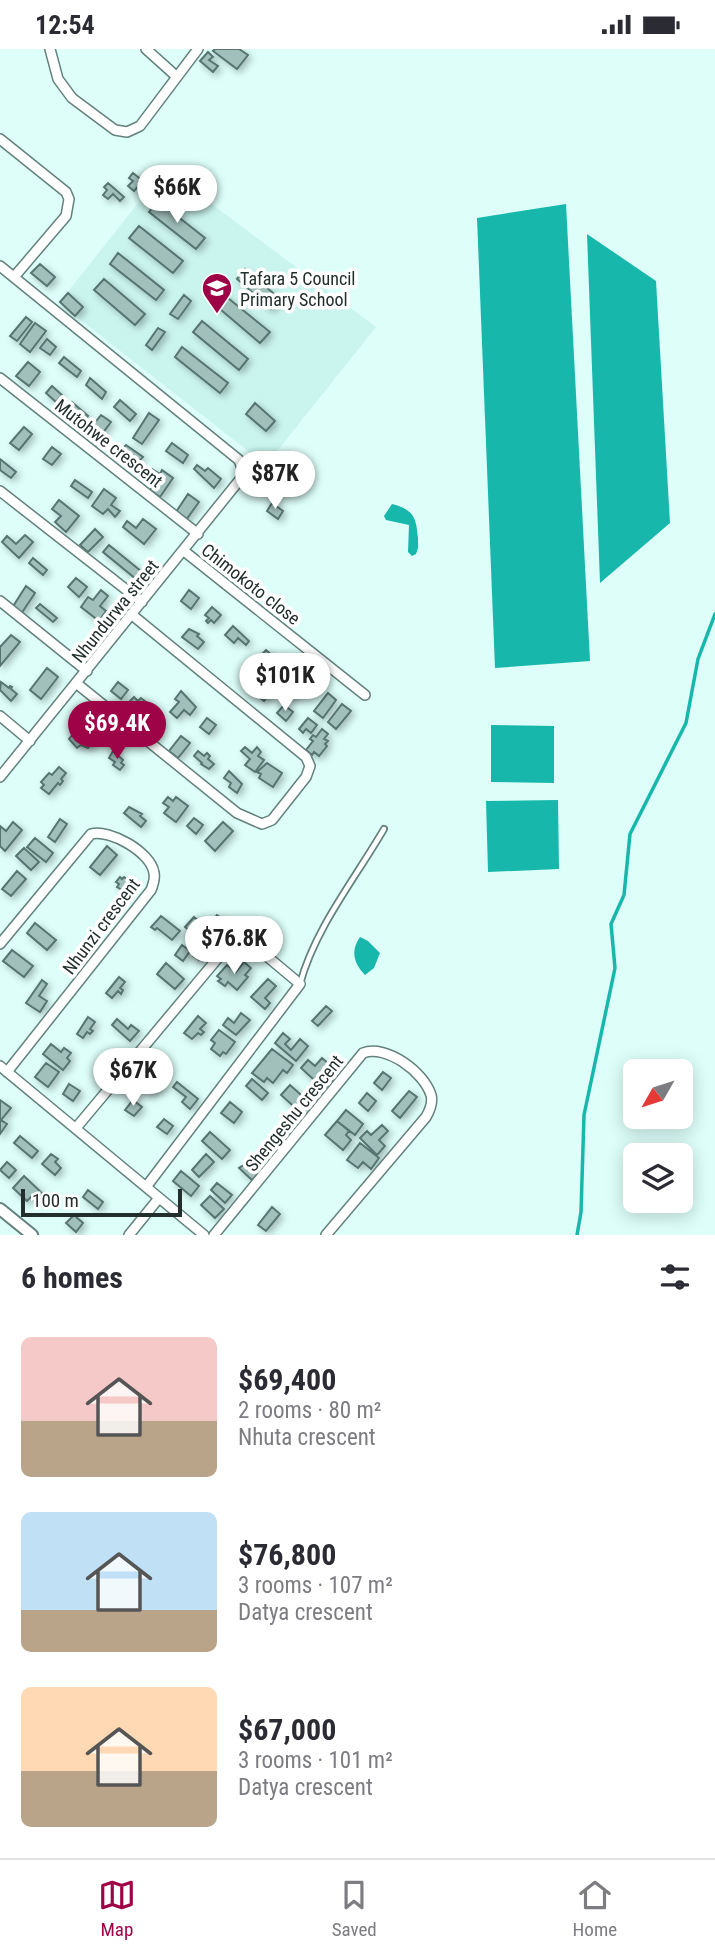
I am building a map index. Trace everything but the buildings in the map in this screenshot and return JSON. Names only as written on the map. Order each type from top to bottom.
[{"type":"street","points":[[50,49],[58,79],[64,90],[115,129],[127,132],[140,126],[198,49]]},
{"type":"street","points":[[146,49],[176,76]]},
{"type":"street","points":[[0,139],[66,192],[69,199],[66,216],[14,277],[0,266]]},
{"type":"street","name":"Nhundurwa street","points":[[0,777],[198,534],[242,477],[243,471],[239,460],[14,277]]},
{"type":"street","name":"Mutohwe crescent","points":[[0,378],[198,534]]},
{"type":"street","points":[[0,491],[142,602]]},
{"type":"street","name":"Chimokoto close","points":[[184,551],[365,695]]},
{"type":"street","points":[[0,601],[87,671]]},
{"type":"street","points":[[76,683],[237,813],[262,824],[272,820],[306,777],[310,766],[306,757],[131,614]]},
{"type":"street","points":[[0,716],[30,741]]},
{"type":"street","name":"Nhunzi crescent","points":[[0,944],[91,834],[104,833],[121,839],[149,861],[154,873],[151,890],[4,1069]]},
{"type":"street","points":[[76,1128],[233,940],[242,938],[300,984],[146,1187]]},
{"type":"street","name":"Shengeshu crescent","points":[[214,1235],[363,1053],[372,1050],[382,1052],[412,1070],[426,1084],[432,1097],[430,1108],[426,1117],[326,1235]]},
{"type":"street","points":[[4,1069],[204,1235]]},
{"type":"street","points":[[129,1235],[159,1198]]},
{"type":"street","points":[[0,1209],[32,1235]]},
{"type":"lane","points":[[300,984],[306,963],[384,829]]},
{"type":"shaded area","name":"Tafara 5 Council Primary School","points":[[165,169],[376,327],[266,465],[59,303]]},
{"type":"water","points":[[566,204],[590,661],[495,668],[477,218]]},
{"type":"water","points":[[587,234],[656,281],[670,523],[600,583]]},
{"type":"water","points":[[392,504],[405,509],[415,520],[418,546],[416,554],[412,556],[408,552],[409,525],[386,520],[384,516]]},
{"type":"water","points":[[491,725],[554,726],[554,783],[491,782]]},
{"type":"water","points":[[558,800],[559,869],[488,872],[486,801]]},
{"type":"water","points":[[360,937],[380,953],[374,968],[365,975],[358,966],[354,952]]},
{"type":"waterway","points":[[577,1235],[581,1212],[584,1115],[615,968],[611,924],[624,895],[630,834],[686,723],[698,659],[715,614]]},
{"type":"place","name":"Tafara 5 Council Primary School","points":[[217,315]]}]
